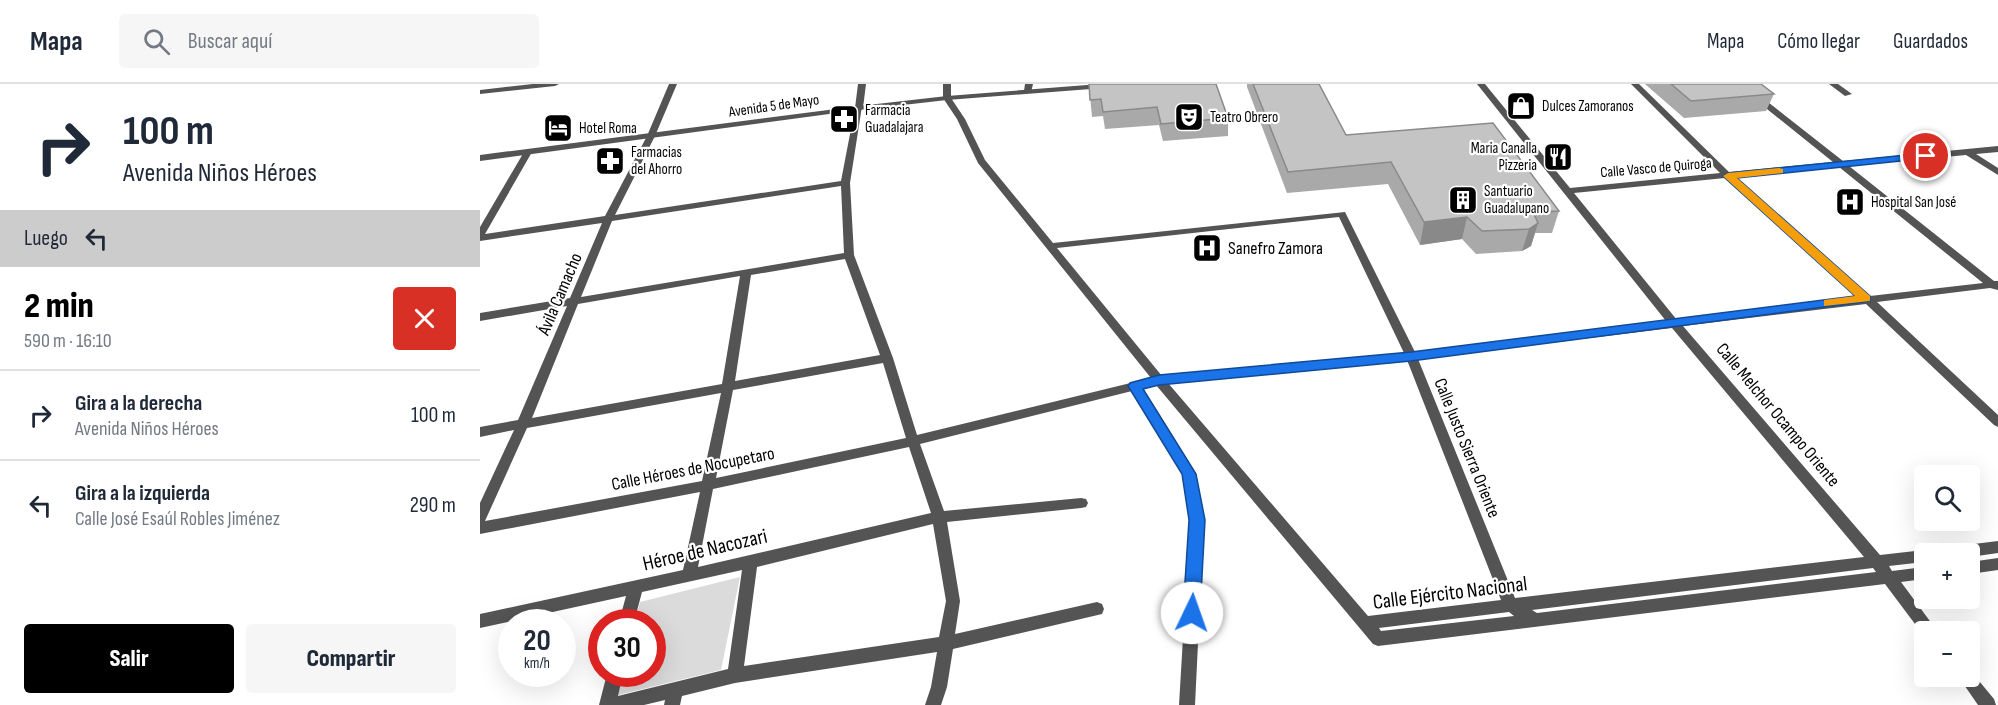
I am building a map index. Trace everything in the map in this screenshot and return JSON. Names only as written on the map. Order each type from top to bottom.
[{"type":"street","points":[[480,92],[555,84]]},
{"type":"street","name":"Ávila Camacho","points":[[480,518],[523,424],[608,219],[651,136],[673,84]]},
{"type":"street","points":[[861,84],[859,108],[845,183],[849,255],[887,358],[939,517],[952,601],[939,687],[933,705]]},
{"type":"street","points":[[947,84],[946,98],[961,119],[981,160],[1159,380],[1365,623]]},
{"type":"street","name":"Calle Melchor Ocampo Oriente","points":[[1481,84],[1674,323],[1876,561],[1922,621]]},
{"type":"street","points":[[1635,84],[1728,176],[1866,298],[1998,422]]},
{"type":"street","points":[[1740,84],[1996,286]]},
{"type":"street","points":[[1833,84],[1848,94]]},
{"type":"street","name":"Avenida 5 de Mayo","points":[[480,158],[1029,88],[1109,86]]},
{"type":"street","name":"Calle Vasco de Quiroga","points":[[1566,191],[1998,149]]},
{"type":"street","points":[[480,237],[528,152]]},
{"type":"street","points":[[1968,152],[1998,172]]},
{"type":"street","points":[[480,237],[845,183]]},
{"type":"street","name":"Calle Justo Sierra Oriente","points":[[1051,246],[1342,214],[1411,356],[1511,606]]},
{"type":"street","points":[[480,316],[849,255]]},
{"type":"street","points":[[689,575],[728,386],[746,272]]},
{"type":"street","name":"Calle Héroes de Nocupetaro","points":[[480,528],[707,485],[913,441],[1159,380],[1411,356],[1866,298],[1996,286]]},
{"type":"street","points":[[480,432],[887,358]]},
{"type":"street","points":[[1135,386],[1189,474],[1197,520],[1187,705]]},
{"type":"street","name":"Héroe de Nacozari","points":[[480,621],[750,562],[939,517],[1081,502]]},
{"type":"street","points":[[1980,549],[1998,547]]},
{"type":"street","name":"Calle Ejército Nacional","points":[[1365,623],[1914,557]]},
{"type":"street","points":[[735,675],[750,562]]},
{"type":"street","points":[[1980,567],[1998,564]]},
{"type":"street","name":"Calle Ejército Nacional","points":[[1365,623],[1378,639],[1914,574]]},
{"type":"street","points":[[630,609],[636,586]]},
{"type":"street","points":[[1511,606],[1536,620]]},
{"type":"street","points":[[612,705],[674,697],[735,675],[946,643],[1097,609]]},
{"type":"street","points":[[607,705],[612,687]]},
{"type":"street","points":[[1974,687],[1988,705]]},
{"type":"shaded area","points":[[740,577],[721,670],[666,683],[666,609],[638,609],[640,602]]},
{"type":"shaded area","points":[[620,687],[651,687],[618,695]]},
{"type":"building","points":[[1089,84],[1216,84],[1228,118],[1161,124],[1157,107],[1103,112],[1101,99],[1090,100]]},
{"type":"building","points":[[1253,84],[1319,84],[1346,135],[1493,123],[1559,211],[1533,212],[1538,223],[1529,229],[1482,231],[1467,217],[1424,222],[1391,162],[1288,172]]},
{"type":"building","points":[[1671,84],[1761,84],[1774,94],[1691,101]]},
{"type":"slow traffic","points":[[1779,171],[1728,176],[1866,298],[1828,303]]},
{"type":"place","name":"Dulces Zamoranos","points":[[1521,106]]},
{"type":"place","name":"Teatro Obrero","points":[[1189,117]]},
{"type":"place","name":"Farmacia Guadalajara","points":[[844,119]]},
{"type":"place","name":"Hotel Roma","points":[[558,128]]},
{"type":"place","name":"Maria Canalla Pizzeria","points":[[1558,157]]},
{"type":"place","name":"Farmacias del Ahorro","points":[[610,161]]},
{"type":"place","name":"Santuario Guadalupano","points":[[1463,200]]},
{"type":"place","name":"Hospital San José","points":[[1850,202]]},
{"type":"place","name":"Sanefro Zamora","points":[[1207,248]]},
{"type":"route","points":[[1192,613],[1197,520],[1189,474],[1135,386],[1159,380],[1411,356],[1866,298],[1728,176],[1926,156]]}]
